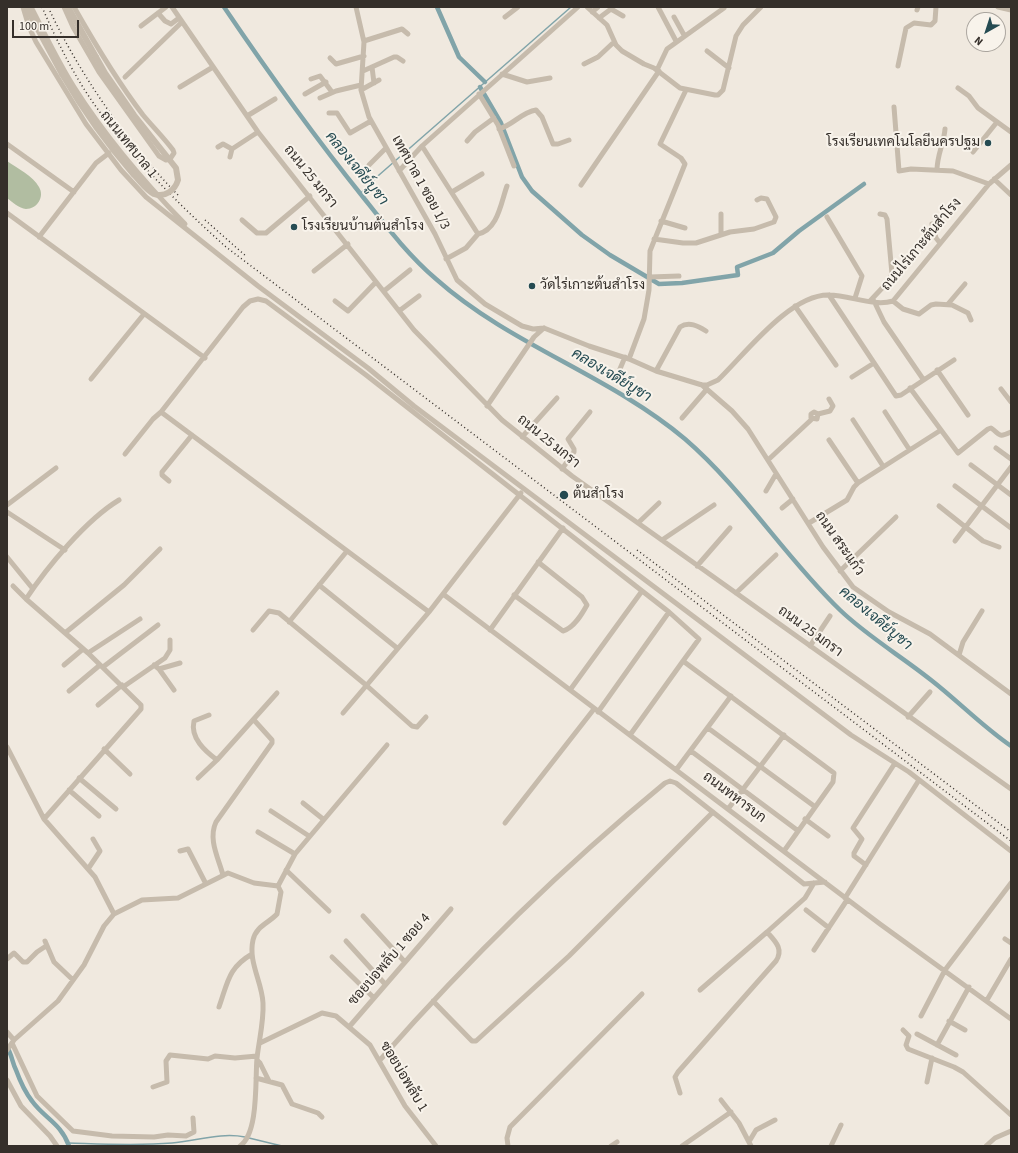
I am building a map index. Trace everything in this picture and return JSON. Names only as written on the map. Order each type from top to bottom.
[{"type":"street","points":[[23,7],[29,27],[36,42],[86,124],[139,190],[264,291],[525,489],[844,730],[919,780],[1011,850]]},
{"type":"street","name":"ถนนเทศบาล 1","points":[[26,7],[62,74],[97,128],[131,171],[151,192],[160,195],[168,193],[177,183],[179,178],[176,168],[134,115],[105,73],[68,7]]},
{"type":"street","points":[[31,7],[74,87],[104,129],[134,167],[199,238]]},
{"type":"street","points":[[64,7],[73,27],[99,72],[155,151],[162,159],[170,159],[174,153],[173,150],[144,116],[128,93],[98,48],[74,7]]},
{"type":"street","points":[[141,26],[166,7]]},
{"type":"street","name":"ถนน 25 มกรา","points":[[172,7],[258,132],[348,244],[376,282],[424,341],[487,406],[522,437],[562,469],[1011,789]]},
{"type":"street","name":"เทศบาล 1 ซอย 1/3","points":[[356,7],[364,41],[361,88],[371,121],[435,234],[446,260],[457,280],[471,293],[510,318],[534,329],[544,328]]},
{"type":"street","points":[[505,17],[518,7]]},
{"type":"street","points":[[398,170],[422,146],[578,7]]},
{"type":"street","points":[[587,7],[610,29],[614,42],[622,51],[658,70],[680,88],[718,95],[724,90],[736,36],[743,25],[761,7]]},
{"type":"street","points":[[592,12],[598,7]]},
{"type":"street","points":[[658,7],[676,41]]},
{"type":"street","points":[[898,66],[906,28],[914,23],[931,25],[935,21],[936,7]]},
{"type":"street","points":[[998,7],[1011,10]]},
{"type":"street","points":[[581,184],[658,70],[666,49],[724,8]]},
{"type":"street","points":[[599,18],[611,9],[623,16]]},
{"type":"street","points":[[158,13],[168,24],[181,20]]},
{"type":"street","points":[[674,17],[684,35]]},
{"type":"street","points":[[125,78],[181,20]]},
{"type":"street","points":[[364,41],[402,29],[408,34]]},
{"type":"street","points":[[584,64],[598,57],[614,42]]},
{"type":"street","points":[[707,51],[729,68]]},
{"type":"street","points":[[330,58],[336,64],[364,56]]},
{"type":"street","points":[[363,71],[394,57],[397,57],[403,61]]},
{"type":"street","points":[[180,87],[213,67]]},
{"type":"street","points":[[372,67],[374,83]]},
{"type":"street","points":[[502,74],[527,82],[550,78]]},
{"type":"street","points":[[311,79],[320,76],[332,92]]},
{"type":"street","points":[[320,98],[332,92],[361,88],[379,80]]},
{"type":"street","points":[[305,94],[326,82]]},
{"type":"street","points":[[958,88],[970,96],[978,108],[1011,132]]},
{"type":"street","points":[[616,376],[627,358],[644,319],[649,279],[650,251],[685,164],[681,158],[663,146],[660,141],[686,90]]},
{"type":"street","points":[[481,93],[501,128],[514,166]]},
{"type":"street","points":[[247,116],[275,99]]},
{"type":"street","points":[[894,106],[900,171],[911,169],[953,170],[989,184]]},
{"type":"street","points":[[501,128],[511,125],[527,112],[536,110],[542,117],[553,144],[556,145],[569,140]]},
{"type":"street","points":[[329,113],[337,113],[350,132],[371,121]]},
{"type":"street","points":[[467,141],[494,118]]},
{"type":"street","points":[[973,152],[997,122]]},
{"type":"street","points":[[937,170],[937,159],[944,138],[945,129]]},
{"type":"street","points":[[230,157],[232,149],[258,132]]},
{"type":"street","points":[[7,144],[74,192]]},
{"type":"street","points":[[218,147],[223,144],[232,149]]},
{"type":"street","points":[[422,146],[478,234]]},
{"type":"street","points":[[369,165],[386,148]]},
{"type":"street","points":[[39,237],[96,163],[108,153]]},
{"type":"street","name":"ถนนไร่เกาะต้นสำโรง","points":[[705,387],[718,380],[771,325],[795,306],[820,295],[856,298],[887,303],[893,301],[989,184],[1011,165]]},
{"type":"street","points":[[452,192],[482,174]]},
{"type":"street","points":[[994,180],[1011,195]]},
{"type":"street","points":[[446,260],[466,248],[478,234],[485,232],[492,224],[500,209],[507,186]]},
{"type":"street","points":[[242,220],[257,233],[266,233],[310,196]]},
{"type":"street","points":[[654,239],[690,244],[704,241],[721,234],[754,229],[774,222],[776,217],[767,199],[761,198],[757,200]]},
{"type":"street","points":[[7,213],[205,358]]},
{"type":"street","points":[[721,214],[721,234]]},
{"type":"street","points":[[880,214],[885,215],[887,219],[892,274],[872,301],[884,322],[923,379]]},
{"type":"street","points":[[827,217],[862,276],[856,298]]},
{"type":"street","points":[[661,222],[685,228]]},
{"type":"street","points":[[932,224],[936,238],[940,243]]},
{"type":"street","points":[[314,271],[348,244]]},
{"type":"street","points":[[384,291],[410,270]]},
{"type":"street","points":[[649,279],[679,276]]},
{"type":"street","points":[[335,302],[348,311],[376,282]]},
{"type":"street","points":[[948,304],[965,284]]},
{"type":"street","points":[[829,295],[896,396],[901,395],[923,379],[954,360]]},
{"type":"street","points":[[399,311],[419,296]]},
{"type":"street","points":[[125,454],[205,358],[243,307],[250,301],[258,299],[266,301],[563,528],[669,612],[699,639],[630,735]]},
{"type":"street","points":[[893,301],[903,309],[919,314],[930,305],[948,304],[968,313],[971,320]]},
{"type":"street","points":[[795,306],[836,365]]},
{"type":"street","points":[[91,379],[144,314]]},
{"type":"street","points":[[656,371],[680,327],[687,324],[694,325],[706,331]]},
{"type":"street","points":[[487,406],[534,337],[544,328],[589,346],[627,358],[656,371],[705,387],[682,418]]},
{"type":"street","points":[[852,377],[874,363]]},
{"type":"street","points":[[938,370],[968,415]]},
{"type":"street","name":"ถนน สระแก้ว","points":[[705,387],[743,422],[840,571],[853,587],[889,612],[930,634],[1011,694]]},
{"type":"street","points":[[910,388],[958,453],[988,429],[991,428],[999,436],[1011,432]]},
{"type":"street","points":[[1002,389],[1011,402]]},
{"type":"street","points":[[522,437],[557,398]]},
{"type":"street","points":[[768,460],[812,419],[817,419],[818,414],[831,410],[833,406],[828,399]]},
{"type":"street","points":[[161,412],[429,612]]},
{"type":"street","points":[[562,469],[574,452],[574,449],[568,439],[590,412]]},
{"type":"street","points":[[884,412],[909,450]]},
{"type":"street","points":[[853,420],[883,466]]},
{"type":"street","points":[[809,523],[847,500],[858,483],[941,430]]},
{"type":"street","points":[[169,481],[162,475],[162,472],[192,435]]},
{"type":"street","points":[[829,440],[858,483]]},
{"type":"street","points":[[996,448],[1011,459]]},
{"type":"street","points":[[971,465],[1011,494]]},
{"type":"street","points":[[955,541],[1011,467]]},
{"type":"street","points":[[7,505],[56,468]]},
{"type":"street","points":[[766,491],[776,474]]},
{"type":"street","points":[[955,486],[1011,528]]},
{"type":"street","points":[[343,713],[429,612],[525,489]]},
{"type":"street","points":[[782,508],[793,498]]},
{"type":"street","points":[[26,599],[65,550],[101,511],[119,500]]},
{"type":"street","points":[[638,523],[659,503]]},
{"type":"street","points":[[662,540],[714,505]]},
{"type":"street","points":[[939,506],[988,544],[999,548]]},
{"type":"street","points":[[7,512],[65,550]]},
{"type":"street","points":[[840,571],[896,517]]},
{"type":"street","points":[[490,630],[563,528]]},
{"type":"street","points":[[697,566],[730,528]]},
{"type":"street","points":[[65,633],[124,585],[160,549]]},
{"type":"street","points":[[289,622],[347,551]]},
{"type":"street","points":[[736,593],[776,555]]},
{"type":"street","points":[[8,560],[33,589]]},
{"type":"street","points":[[514,595],[558,629],[563,631],[572,626],[585,609],[587,605],[586,600],[538,562]]},
{"type":"street","points":[[319,585],[397,648]]},
{"type":"street","points":[[14,586],[26,599],[123,686],[142,707],[44,819]]},
{"type":"street","points":[[570,690],[642,591]]},
{"type":"street","name":"ถนนทหารบก","points":[[443,594],[846,899],[987,1000],[1011,1019]]},
{"type":"street","points":[[253,630],[269,611],[279,613],[366,685],[412,726],[417,727],[426,717]]},
{"type":"street","points":[[958,655],[967,635],[982,611]]},
{"type":"street","points":[[505,823],[596,710],[669,612]]},
{"type":"street","points":[[810,646],[830,616]]},
{"type":"street","points":[[88,653],[140,619]]},
{"type":"street","points":[[69,691],[158,625]]},
{"type":"street","points":[[98,706],[123,686],[168,655],[170,640]]},
{"type":"street","points":[[64,665],[83,649]]},
{"type":"street","points":[[683,661],[834,773],[833,782],[814,806],[784,851]]},
{"type":"street","points":[[159,669],[180,663]]},
{"type":"street","points":[[154,665],[159,669],[174,690]]},
{"type":"street","points":[[908,717],[930,692]]},
{"type":"street","points":[[198,778],[217,760],[277,693]]},
{"type":"street","points":[[676,770],[731,696]]},
{"type":"street","points":[[209,715],[194,721],[194,726],[201,747],[217,760]]},
{"type":"street","points":[[223,875],[212,838],[212,831],[216,822],[272,742],[272,740],[254,720]]},
{"type":"street","points":[[708,728],[814,806]]},
{"type":"street","points":[[728,809],[784,735]]},
{"type":"street","points":[[278,886],[295,854],[387,744]]},
{"type":"street","points":[[7,747],[44,819],[99,883],[114,914]]},
{"type":"street","points":[[104,749],[130,774]]},
{"type":"street","points":[[691,751],[797,830]]},
{"type":"street","points":[[866,865],[854,856],[854,853],[862,839],[853,828],[895,763]]},
{"type":"street","points":[[79,778],[116,809]]},
{"type":"street","points":[[814,950],[829,928],[919,780]]},
{"type":"street","points":[[380,1060],[433,1001],[564,872],[665,782],[670,781],[676,783],[804,884],[825,882]]},
{"type":"street","points":[[69,790],[99,816]]},
{"type":"street","points":[[303,803],[324,819]]},
{"type":"street","points":[[271,811],[309,836]]},
{"type":"street","points":[[433,1001],[472,1041],[476,1041],[569,956],[713,812]]},
{"type":"street","points":[[805,819],[828,836]]},
{"type":"street","points":[[258,832],[295,854]]},
{"type":"street","points":[[88,869],[100,851],[93,839]]},
{"type":"street","points":[[180,851],[188,849],[206,884]]},
{"type":"street","points":[[286,870],[329,911]]},
{"type":"street","points":[[11,1045],[58,1001],[84,965],[104,926],[114,914],[142,900],[153,898],[173,899],[184,896],[223,875],[230,873],[254,883],[278,886]]},
{"type":"street","points":[[700,990],[805,898],[814,883]]},
{"type":"street","points":[[921,1016],[945,970],[1011,883]]},
{"type":"street","points":[[243,1144],[249,1133],[254,1108],[257,1058],[260,1043],[263,1001],[252,954],[253,939],[256,931],[277,914],[281,892],[278,886]]},
{"type":"street","name":"ซอยบ่อพลับ 1 ซอย 4","points":[[349,1027],[404,961],[451,909]]},
{"type":"street","points":[[806,910],[829,928]]},
{"type":"street","points":[[363,916],[404,961]]},
{"type":"street","points":[[680,1093],[676,1077],[678,1072],[780,956],[778,946],[766,932]]},
{"type":"street","points":[[1005,939],[1011,943]]},
{"type":"street","points":[[346,941],[385,984]]},
{"type":"street","points":[[7,959],[14,953],[23,962],[27,962],[46,943],[54,962],[73,980]]},
{"type":"street","points":[[219,1007],[232,970],[240,961],[252,954]]},
{"type":"street","points":[[332,957],[373,997]]},
{"type":"street","points":[[987,1000],[1011,959]]},
{"type":"street","points":[[937,1045],[969,987]]},
{"type":"street","points":[[508,1146],[507,1138],[510,1127],[642,994]]},
{"type":"street","name":"ซอยบ่อพลับ 1","points":[[260,1043],[322,1013],[336,1016],[370,1045],[380,1060],[384,1072],[405,1106],[436,1146]]},
{"type":"street","points":[[949,1021],[965,1030]]},
{"type":"street","points":[[903,1030],[909,1036],[906,1048],[963,1072],[1011,1115]]},
{"type":"street","points":[[7,1032],[11,1045],[37,1096],[73,1131],[152,1137],[168,1135],[186,1136],[194,1132],[193,1118]]},
{"type":"street","points":[[917,1034],[956,1055]]},
{"type":"street","points":[[154,1087],[167,1082],[166,1061],[170,1055],[208,1059],[213,1056],[257,1058]]},
{"type":"street","points":[[257,1058],[269,1081]]},
{"type":"street","points":[[927,1082],[932,1058]]},
{"type":"street","points":[[256,1078],[282,1085],[290,1102],[295,1106],[318,1112],[322,1117]]},
{"type":"street","points":[[7,1080],[21,1106],[50,1136],[57,1146]]},
{"type":"street","points":[[721,1100],[750,1140],[751,1146]]},
{"type":"street","points":[[682,1146],[731,1112]]},
{"type":"street","points":[[750,1140],[756,1130],[775,1120]]},
{"type":"street","points":[[831,1146],[841,1125]]},
{"type":"street","points":[[986,1146],[995,1138],[1011,1131]]},
{"type":"street","points":[[611,1146],[617,1142]]},
{"type":"green space","points":[[7,161],[29,176],[39,187],[41,195],[39,202],[34,207],[26,209],[23,208],[7,198]]},
{"type":"waterway","name":"คลองเจดีย์บูชา","points":[[224,7],[274,80],[327,151],[389,229],[426,270],[465,302],[495,323],[624,396],[656,416],[685,439],[726,479],[800,568],[840,610],[861,629],[920,671],[990,731],[1011,746]]},
{"type":"waterway","points":[[437,7],[459,57],[485,82]]},
{"type":"waterway","points":[[360,194],[379,175],[571,7]]},
{"type":"waterway","points":[[480,87],[501,123],[522,177],[532,191],[582,235],[610,255],[659,284],[682,283],[738,275],[737,267],[773,253],[799,231],[864,184]]},
{"type":"waterway","points":[[7,1047],[27,1094],[37,1107],[62,1132],[69,1146]]},
{"type":"waterway","points":[[68,1143],[146,1144],[172,1143],[218,1136],[245,1137]]},
{"type":"waterway","points":[[249,1138],[282,1146]]},
{"type":"railway","points":[[42,7],[71,67],[92,101],[122,141],[172,196],[226,247],[1011,841]]},
{"type":"railway","points":[[50,11],[91,85],[143,156],[180,197]]},
{"type":"railway","points":[[205,220],[247,257]]},
{"type":"railway","points":[[637,550],[1011,832]]},
{"type":"place","name":"โรงเรียนเทคโนโลยีนครปฐม","points":[[988,143]]},
{"type":"place","name":"โรงเรียนบ้านต้นสำโรง","points":[[294,227]]},
{"type":"place","name":"วัดไร่เกาะต้นสำโรง","points":[[532,286]]},
{"type":"place","name":"ต้นสำโรง","points":[[564,495]]}]
